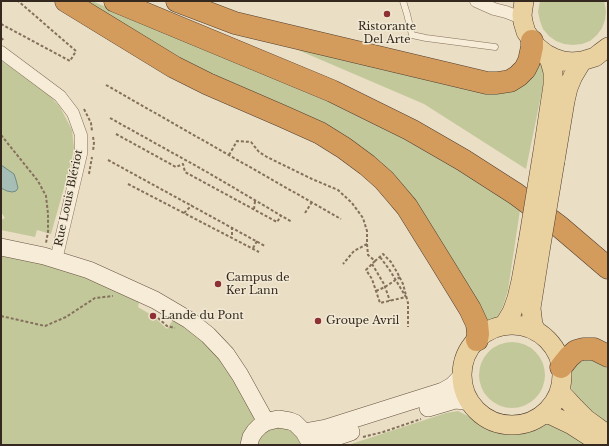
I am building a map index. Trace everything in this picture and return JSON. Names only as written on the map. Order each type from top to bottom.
[{"type":"highway","points":[[66,1],[174,67],[208,84],[320,134],[367,164],[384,180],[407,207],[470,309],[476,324],[478,334],[477,340]]},
{"type":"highway","points":[[115,1],[325,88],[411,130],[463,160],[516,194],[560,227],[608,268]]},
{"type":"highway","points":[[155,1],[337,78],[417,116],[469,146],[521,179],[608,248]]},
{"type":"highway","points":[[177,1],[235,23],[486,83],[510,81],[518,76],[525,69],[529,61],[534,39]]},
{"type":"highway","points":[[561,366],[576,351],[583,349],[594,349],[608,356]]},
{"type":"main road","points":[[524,1],[522,15],[534,39],[550,61],[553,72],[549,156],[534,246],[531,308],[534,325],[537,332]]},
{"type":"main road","points":[[534,39],[554,58],[572,62],[582,61],[594,57],[608,47]]},
{"type":"main road","points":[[549,156],[568,88],[582,61]]},
{"type":"main road","points":[[503,326],[512,312],[534,246]]},
{"type":"main road","points":[[503,326],[515,326],[537,332],[553,347],[561,366],[560,390],[556,399],[542,415],[525,424],[505,425],[486,418],[478,412],[472,404],[466,395],[463,386],[463,366],[470,348],[484,334],[503,326]]},
{"type":"main road","points":[[560,390],[586,419],[608,435]]},
{"type":"main road","points":[[542,415],[549,414],[566,422],[603,445]]},
{"type":"street","points":[[476,1],[494,9],[519,17],[534,39]]},
{"type":"street","name":"Rue Louis Blériot","points":[[4,47],[60,96],[73,113],[81,135],[81,154],[56,260]]},
{"type":"street","points":[[1,247],[44,256],[89,270],[155,300],[189,320],[208,335],[226,354],[240,375],[266,422]]},
{"type":"street","points":[[249,445],[251,436],[260,426],[266,422],[278,418],[290,420],[295,423],[307,439],[326,428],[444,391],[452,386],[462,376]]},
{"type":"street","points":[[316,445],[330,439],[446,402],[455,400],[465,401],[472,404]]},
{"type":"lane","points":[[403,1],[412,35],[495,47]]},
{"type":"path","points":[[1,24],[70,61],[76,51],[18,1]]},
{"type":"path","points":[[1,38],[4,47]]},
{"type":"path","points":[[106,85],[341,219]]},
{"type":"path","points":[[84,108],[91,123],[94,143],[92,161],[88,176]]},
{"type":"path","points":[[110,118],[292,222]]},
{"type":"path","points":[[116,134],[176,167],[183,164],[185,160]]},
{"type":"path","points":[[1,135],[38,181],[46,196],[48,232],[45,245]]},
{"type":"path","points":[[229,155],[238,140],[251,142],[259,152],[267,157],[338,190],[352,203],[363,218],[367,231],[368,255],[375,261]]},
{"type":"path","points":[[108,160],[264,246]]},
{"type":"path","points":[[183,164],[185,172],[254,210],[277,222],[281,216]]},
{"type":"path","points":[[128,184],[259,252]]},
{"type":"path","points":[[254,210],[255,200]]},
{"type":"path","points":[[305,213],[312,202]]},
{"type":"path","points":[[184,213],[192,205]]},
{"type":"path","points":[[232,227],[232,237]]},
{"type":"path","points":[[253,248],[257,241]]},
{"type":"path","points":[[343,264],[354,252],[367,244]]},
{"type":"path","points":[[406,297],[380,303],[372,279],[366,270],[383,254],[400,277],[408,303],[408,327]]},
{"type":"path","points":[[380,257],[406,297]]},
{"type":"path","points":[[372,264],[380,276],[390,301]]},
{"type":"path","points":[[376,291],[400,277]]},
{"type":"path","points":[[1,316],[45,326],[66,317],[95,298],[126,295],[129,288]]},
{"type":"path","points":[[157,317],[167,326],[180,329]]},
{"type":"path","points":[[357,439],[425,418]]},
{"type":"green space","points":[[79,1],[92,1],[334,103],[458,168],[520,210],[508,290],[503,306],[497,317],[488,323],[479,304],[416,204],[233,88]]},
{"type":"green space","points":[[540,1],[604,1],[606,11],[605,20],[597,35],[590,41],[582,44],[564,44],[549,36],[543,29],[538,12]]},
{"type":"green space","points":[[256,32],[481,86],[537,52],[545,76],[526,169],[424,104]]},
{"type":"green space","points":[[1,59],[47,93],[60,107],[72,130],[74,148],[71,163],[51,234],[37,230],[35,237],[1,230],[1,220],[5,218],[1,212],[1,188],[7,191],[18,188],[9,170],[1,165]]},
{"type":"green space","points":[[1,251],[45,261],[140,298],[138,307],[153,316],[167,329],[175,317],[211,345],[255,414],[246,445],[1,445]]},
{"type":"green space","points":[[505,342],[519,342],[531,347],[540,356],[545,368],[543,388],[536,399],[519,408],[505,408],[493,403],[484,394],[479,382],[479,368],[484,356],[493,347]]},
{"type":"green space","points":[[585,360],[593,360],[608,369],[608,423],[577,398],[570,386],[569,379],[573,369],[578,363]]},
{"type":"green space","points":[[458,411],[486,428],[506,432],[522,432],[538,425],[549,424],[566,432],[587,445],[348,445],[446,413]]},
{"type":"green space","points":[[279,427],[291,430],[295,433],[301,445],[258,445],[260,438],[264,434],[269,430]]},
{"type":"water","points":[[1,165],[14,174],[18,188],[16,191],[7,191],[1,188]]},
{"type":"place","name":"Ristorante Del Arte","points":[[387,14]]},
{"type":"place","name":"Campus de Ker Lann","points":[[218,284]]},
{"type":"place","name":"Lande du Pont","points":[[153,316]]},
{"type":"place","name":"Groupe Avril","points":[[318,321]]}]
